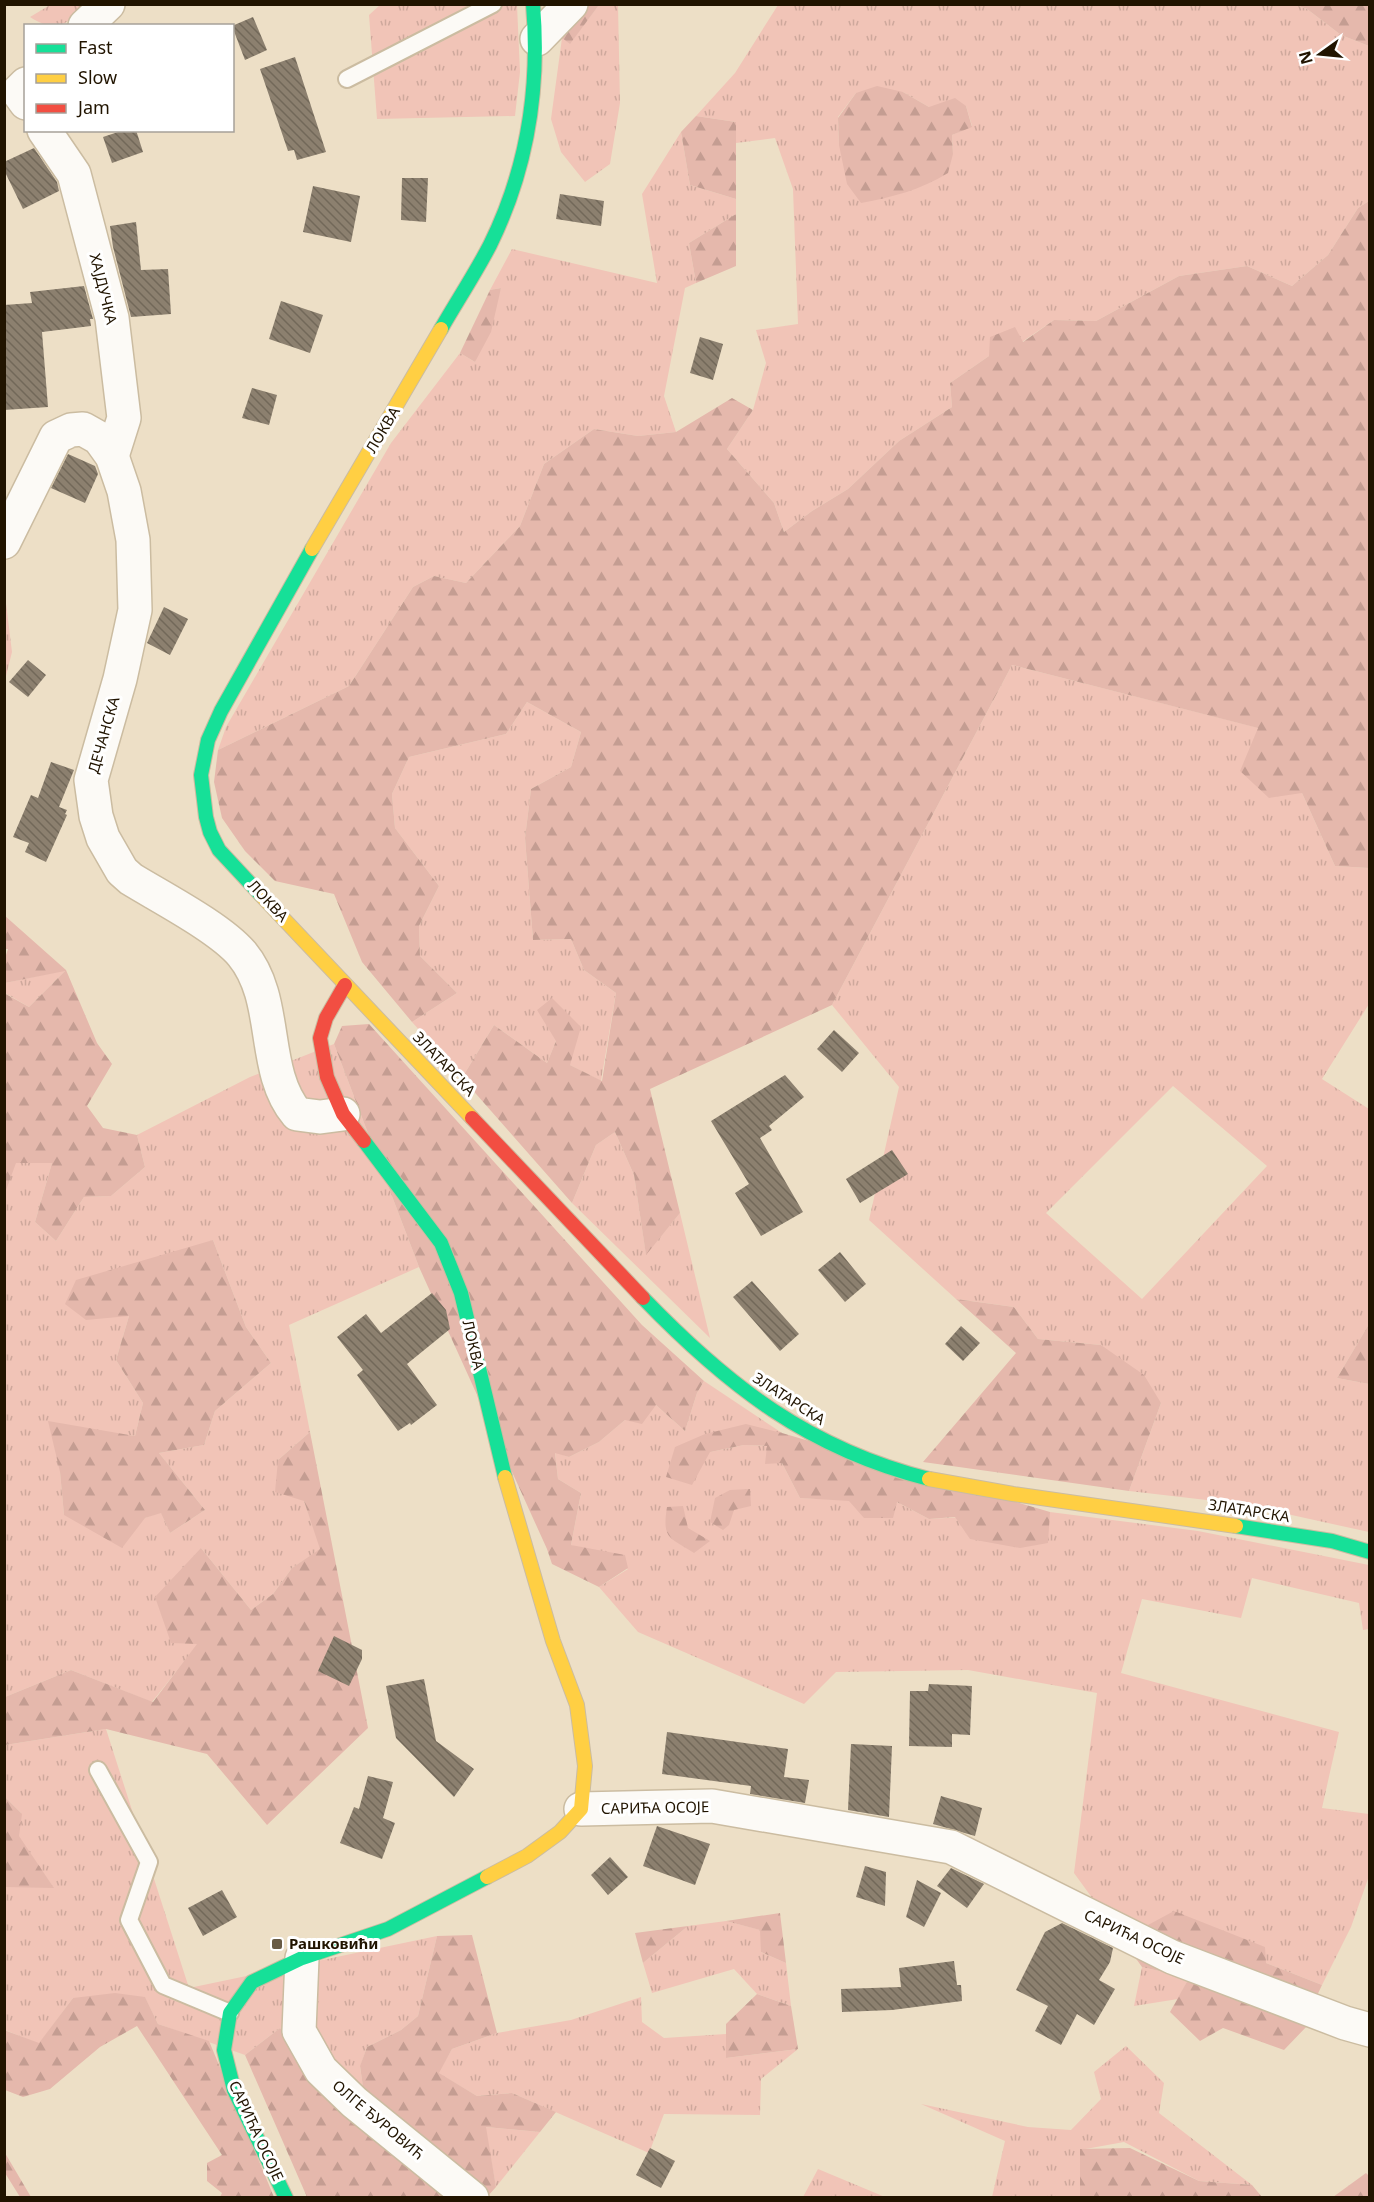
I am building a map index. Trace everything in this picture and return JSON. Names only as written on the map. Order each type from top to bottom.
[{"type":"main road","name":"ЛОКВА","points":[[534,4],[537,75],[528,139],[490,245],[269,623],[221,711],[204,755],[202,796],[210,832],[219,850],[345,985],[326,1018],[320,1038],[327,1077],[343,1114],[441,1243],[460,1293],[499,1457],[553,1641],[577,1705],[585,1766],[581,1809]]},
{"type":"main road","name":"ЗЛАТАРСКА","points":[[345,985],[659,1314],[712,1365],[751,1396],[820,1440],[890,1469],[952,1484],[1315,1538],[1370,1552]]},
{"type":"main road","name":"САРИЋА ОСОЈЕ","points":[[286,2198],[234,2090],[224,2050],[230,2013],[252,1982],[302,1958],[388,1929],[527,1856],[560,1832],[581,1809]]},
{"type":"street","points":[[87,24],[108,4]]},
{"type":"street","points":[[537,39],[571,4]]},
{"type":"street","name":"ХАЈДУЧКА","points":[[45,132],[74,174],[112,318],[124,418],[112,456]]},
{"type":"street","name":"ДЕЧАНСКА","points":[[4,542],[56,437],[71,430],[83,429],[99,438],[112,456],[124,491],[133,540],[135,610],[120,679],[91,780],[96,816],[104,838],[122,871],[230,942],[249,964],[257,979],[268,1021],[280,1086],[287,1102],[297,1114],[320,1117],[343,1114]]},
{"type":"street","name":"САРИЋА ОСОЈЕ","points":[[581,1809],[712,1806],[951,1847],[1172,1957],[1345,2023],[1370,2030]]},
{"type":"street","name":"ОЛГЕ ЂУРОВИЋ","points":[[302,1958],[299,2031],[321,2070],[354,2102],[472,2198]]},
{"type":"lane","points":[[347,79],[493,4]]},
{"type":"lane","points":[[99,1770],[149,1862],[129,1920],[163,1985],[230,2013]]},
{"type":"green space","points":[[50,5],[88,5],[62,24],[45,24],[30,17]]},
{"type":"green space","points":[[380,5],[517,5],[520,72],[515,116],[377,119],[369,15]]},
{"type":"green space","points":[[551,5],[599,5],[570,44],[562,38]]},
{"type":"green space","points":[[599,5],[618,5],[620,103],[610,164],[585,182],[561,152],[551,119],[562,38],[570,43]]},
{"type":"green space","points":[[778,5],[1296,5],[1307,9],[1341,35],[1369,46],[1369,201],[1358,208],[1328,255],[1292,286],[1247,266],[1179,276],[1096,321],[1054,320],[1022,342],[989,356],[950,383],[952,407],[899,441],[848,489],[812,511],[784,532],[774,503],[727,449],[753,410],[766,363],[756,330],[798,324],[793,189],[775,138],[736,143],[736,122],[696,116],[735,73]],"holes":[[[903,92],[929,107],[966,106],[972,126],[952,135],[953,154],[839,145],[838,117],[856,93]]]},
{"type":"green space","points":[[1296,5],[1369,5],[1369,46],[1341,35],[1307,9]]},
{"type":"green space","points":[[877,86],[903,92],[929,107],[955,98],[966,106],[972,127],[952,135],[953,154],[948,173],[906,192],[861,203],[847,184],[839,145],[838,118],[856,93]]},
{"type":"green space","points":[[696,116],[736,122],[736,199],[690,185],[681,132]]},
{"type":"green space","points":[[681,132],[690,185],[736,199],[736,214],[689,243],[696,283],[685,288],[664,396],[676,432],[638,436],[594,429],[544,464],[520,526],[466,583],[434,576],[413,587],[349,686],[218,750],[226,727],[391,443],[460,353],[475,362],[501,288],[490,290],[512,249],[657,283],[642,194]]},
{"type":"green space","points":[[1369,201],[1369,868],[1335,866],[1302,793],[1269,798],[1240,771],[1258,728],[1012,665],[832,1005],[650,1089],[680,1213],[646,1255],[634,1175],[615,1132],[596,1145],[572,1203],[462,1078],[494,1025],[547,1063],[556,1041],[537,1010],[552,998],[581,1027],[570,1065],[602,1081],[616,993],[584,970],[571,939],[533,940],[525,838],[531,789],[571,767],[581,732],[527,702],[506,734],[409,757],[392,794],[395,828],[439,886],[419,926],[420,956],[457,993],[412,1022],[362,962],[334,894],[275,881],[245,851],[222,818],[214,782],[218,750],[349,686],[413,587],[434,576],[466,583],[520,526],[544,464],[594,429],[638,436],[676,432],[732,398],[753,410],[727,449],[774,503],[784,532],[812,511],[848,489],[899,441],[952,407],[950,383],[989,356],[990,337],[1015,327],[1023,342],[1054,320],[1096,321],[1179,276],[1247,266],[1292,286],[1328,255],[1358,208]]},
{"type":"green space","points":[[736,214],[736,266],[696,283],[689,243]]},
{"type":"green space","points":[[501,288],[491,332],[475,362],[460,353],[490,290]]},
{"type":"green space","points":[[4,587],[12,652],[5,680],[4,680]]},
{"type":"green space","points":[[1012,665],[1259,728],[1302,793],[1335,866],[1369,868],[1369,1004],[1322,1079],[1369,1109],[1369,1324],[1337,1378],[1369,1384],[1369,1532],[1241,1504],[1129,1491],[1161,1403],[1101,1345],[1038,1339],[1014,1307],[956,1299],[869,1220],[899,1087],[832,1005]],"holes":[[[1173,1086],[1267,1166],[1142,1299],[1046,1213]]]},
{"type":"green space","points":[[527,702],[581,732],[571,767],[531,789],[525,838],[533,940],[571,939],[584,970],[616,993],[601,1081],[570,1065],[556,1041],[547,1063],[494,1025],[462,1078],[412,1022],[457,993],[420,956],[419,926],[439,886],[395,828],[392,794],[409,757],[506,734]]},
{"type":"green space","points":[[4,915],[66,970],[97,1043],[112,1064],[87,1106],[103,1128],[137,1135],[145,1167],[111,1196],[84,1197],[56,1241],[35,1222],[52,1163],[16,1163],[5,1193],[4,993],[29,1007],[65,971],[5,983],[5,958],[8,949],[5,949]]},
{"type":"green space","points":[[66,970],[29,1007],[5,993],[5,983]]},
{"type":"green space","points":[[369,1024],[642,1325],[704,1381],[697,1393],[685,1431],[656,1405],[642,1424],[625,1420],[599,1442],[569,1457],[555,1453],[558,1479],[581,1493],[571,1545],[625,1555],[628,1568],[599,1587],[552,1564],[419,1267],[334,1044],[342,1026]]},
{"type":"green space","points":[[334,1044],[419,1267],[289,1325],[310,1432],[278,1460],[304,1501],[321,1549],[292,1568],[273,1594],[251,1610],[201,1548],[198,1644],[152,1702],[71,1670],[5,1697],[4,1193],[15,1163],[52,1163],[35,1222],[56,1241],[84,1197],[111,1196],[145,1167],[137,1135],[250,1077]],"holes":[[[213,1240],[246,1327],[271,1363],[215,1411],[204,1445],[159,1453],[205,1510],[170,1533],[161,1512],[145,1518],[64,1515],[60,1472],[113,1433],[135,1436],[143,1403],[116,1360],[129,1316]]]},
{"type":"green space","points":[[615,1132],[634,1175],[646,1254],[680,1213],[710,1338],[572,1203],[596,1145]]},
{"type":"green space","points":[[213,1240],[246,1327],[271,1363],[215,1411],[204,1445],[159,1453],[205,1510],[170,1533],[161,1513],[145,1518],[122,1548],[64,1515],[60,1472],[48,1421],[135,1436],[143,1403],[116,1360],[129,1316],[86,1320],[65,1304],[76,1280]]},
{"type":"green space","points":[[956,1299],[1014,1307],[1038,1339],[1101,1345],[1144,1375],[1161,1403],[1129,1491],[923,1462],[1016,1353]]},
{"type":"green space","points":[[1369,1324],[1369,1384],[1337,1378]]},
{"type":"green space","points":[[704,1381],[782,1433],[710,1452],[744,1445],[768,1446],[782,1463],[800,1498],[897,1502],[929,1519],[1050,1512],[1198,1531],[1369,1565],[1369,1629],[1363,1630],[1359,1603],[1252,1578],[1241,1618],[1142,1599],[1121,1673],[1339,1732],[1322,1808],[1369,1814],[1369,1876],[1351,1927],[1322,1985],[1266,1963],[1122,1939],[1074,1873],[1097,1693],[968,1670],[836,1672],[804,1704],[638,1632],[599,1587],[628,1569],[571,1545],[581,1493],[558,1479],[555,1452],[569,1457],[599,1442],[625,1420],[656,1405],[685,1431],[697,1393]]},
{"type":"green space","points":[[746,1424],[1050,1512],[1048,1543],[1020,1548],[970,1539],[955,1517],[929,1519],[897,1502],[893,1518],[864,1518],[849,1501],[800,1498],[782,1463],[765,1464],[767,1446],[744,1445],[710,1452],[692,1485],[666,1477],[675,1447],[705,1434]]},
{"type":"green space","points":[[310,1432],[368,1728],[267,1825],[207,1754],[106,1729],[5,1745],[5,1697],[71,1670],[153,1702],[197,1644],[171,1643],[155,1597],[201,1548],[251,1610],[273,1594],[292,1568],[320,1549],[304,1501],[275,1492],[278,1460]]},
{"type":"green space","points":[[750,1489],[751,1506],[734,1510],[729,1525],[723,1530],[710,1522],[715,1498],[730,1490]]},
{"type":"green space","points":[[683,1506],[688,1528],[710,1541],[694,1553],[673,1540],[667,1531],[667,1507]]},
{"type":"green space","points":[[106,1729],[189,1988],[437,1936],[418,2016],[401,2030],[367,2047],[360,2067],[371,2137],[280,2028],[245,2055],[158,2024],[145,1998],[73,1998],[39,2044],[5,2030],[4,1887],[53,1887],[18,1836],[21,1813],[5,1797],[5,1745]]},
{"type":"green space","points":[[5,1797],[22,1814],[19,1836],[54,1888],[5,1887]]},
{"type":"green space","points":[[1174,1911],[1265,1947],[1266,1963],[1322,1985],[1314,2002],[1308,2025],[1284,2050],[1223,2028],[1200,2041],[1170,2012],[1189,1978],[1142,1967],[1122,1939]]},
{"type":"green space","points":[[780,1913],[786,1963],[761,1952],[760,1930],[726,1921]]},
{"type":"green space","points":[[726,1921],[761,1930],[761,1952],[786,1963],[791,2006],[757,1994],[734,1969],[652,1993],[643,1963],[688,1926]]},
{"type":"green space","points":[[688,1926],[643,1963],[635,1933]]},
{"type":"green space","points":[[472,1935],[497,2033],[452,2049],[439,2073],[477,2096],[512,2093],[556,2112],[540,2132],[486,2127],[496,2187],[487,2197],[307,2197],[245,2055],[280,2028],[370,2136],[360,2066],[367,2047],[401,2030],[418,2016],[437,1936]]},
{"type":"green space","points":[[1142,1967],[1189,1978],[1178,1999],[1134,2006]]},
{"type":"green space","points":[[115,1993],[145,1997],[158,2024],[209,2041],[274,2197],[220,2197],[222,2193],[207,2181],[207,2163],[222,2155],[137,2026],[100,2047],[50,2089],[23,2097],[5,2090],[4,2030],[39,2043],[73,1998]]},
{"type":"green space","points":[[757,1994],[791,2006],[798,2049],[726,2058],[726,2024]]},
{"type":"green space","points":[[641,1997],[642,2022],[664,2038],[726,2034],[726,2058],[798,2049],[761,2079],[760,2115],[664,2114],[649,2153],[512,2093],[477,2096],[438,2073],[452,2049],[497,2033],[571,2020]]},
{"type":"green space","points":[[1126,2046],[1164,2083],[1159,2113],[1252,2185],[1199,2181],[1124,2142],[1080,2150],[1080,2197],[992,2197],[1005,2141],[921,2104],[1028,2127],[1071,2130],[1101,2099],[1094,2072]]},
{"type":"green space","points":[[485,2127],[540,2132],[496,2187]]},
{"type":"green space","points":[[1130,2148],[1199,2181],[1252,2185],[1262,2197],[1080,2197],[1080,2149]]},
{"type":"green space","points":[[4,2153],[31,2197],[20,2197],[5,2173]]},
{"type":"green space","points":[[818,2169],[885,2197],[803,2197]]},
{"type":"green space","points":[[1366,2173],[1369,2176],[1369,2197],[1333,2197]]},
{"type":"building","points":[[253,17],[267,50],[245,60],[234,31],[234,25]]},
{"type":"building","points":[[295,57],[326,152],[297,160],[294,150],[288,151],[260,69]]},
{"type":"building","points":[[118,132],[137,132],[143,152],[112,163],[103,137]]},
{"type":"building","points":[[34,148],[57,182],[59,191],[23,209],[4,170],[4,162]]},
{"type":"building","points":[[402,178],[428,178],[426,222],[401,220]]},
{"type":"building","points":[[313,186],[360,196],[351,242],[303,232]]},
{"type":"building","points":[[560,194],[604,201],[601,226],[556,219]]},
{"type":"building","points":[[136,222],[141,270],[168,269],[171,314],[131,317],[110,226]]},
{"type":"building","points":[[84,286],[93,319],[90,319],[91,326],[42,332],[48,407],[4,410],[4,305],[32,303],[30,292]]},
{"type":"building","points":[[281,301],[323,315],[310,353],[269,339]]},
{"type":"building","points":[[700,337],[723,344],[713,380],[690,373]]},
{"type":"building","points":[[252,388],[277,395],[269,425],[242,418]]},
{"type":"building","points":[[68,454],[95,466],[98,474],[85,503],[51,488]]},
{"type":"building","points":[[164,607],[188,619],[170,655],[147,643]]},
{"type":"building","points":[[28,660],[46,675],[28,697],[9,682]]},
{"type":"building","points":[[51,762],[74,770],[59,807],[67,810],[65,814],[67,815],[46,862],[25,852],[29,843],[13,837],[31,795],[38,798]]},
{"type":"building","points":[[834,1030],[859,1053],[842,1072],[817,1049]]},
{"type":"building","points":[[785,1075],[804,1097],[769,1126],[772,1130],[760,1138],[803,1212],[761,1236],[735,1193],[749,1184],[711,1121]]},
{"type":"building","points":[[892,1150],[908,1174],[860,1203],[846,1179]]},
{"type":"building","points":[[840,1252],[866,1284],[845,1302],[818,1270]]},
{"type":"building","points":[[752,1281],[799,1334],[780,1351],[733,1297]]},
{"type":"building","points":[[432,1293],[446,1310],[450,1329],[407,1364],[437,1405],[411,1425],[410,1423],[398,1431],[357,1375],[363,1370],[337,1337],[366,1314],[381,1333]]},
{"type":"building","points":[[961,1326],[980,1343],[963,1361],[945,1344]]},
{"type":"building","points":[[334,1636],[362,1650],[362,1659],[349,1686],[318,1671]]},
{"type":"building","points":[[424,1679],[436,1741],[474,1769],[454,1797],[396,1738],[386,1686]]},
{"type":"building","points":[[929,1684],[972,1686],[970,1735],[952,1734],[952,1747],[909,1746],[910,1691],[928,1691]]},
{"type":"building","points":[[667,1732],[788,1749],[784,1777],[809,1780],[805,1803],[750,1794],[751,1786],[662,1774]]},
{"type":"building","points":[[851,1744],[892,1746],[889,1817],[848,1810]]},
{"type":"building","points":[[368,1776],[393,1782],[383,1818],[395,1823],[382,1859],[340,1843],[354,1807],[359,1809]]},
{"type":"building","points":[[941,1796],[982,1808],[975,1836],[933,1824]]},
{"type":"building","points":[[657,1826],[710,1844],[695,1885],[643,1866]]},
{"type":"building","points":[[610,1857],[628,1877],[608,1895],[591,1875]]},
{"type":"building","points":[[865,1866],[886,1872],[885,1906],[856,1897]]},
{"type":"building","points":[[951,1868],[984,1884],[967,1908],[937,1886]]},
{"type":"building","points":[[917,1880],[941,1893],[924,1927],[906,1917]]},
{"type":"building","points":[[222,1890],[237,1917],[203,1936],[188,1908]]},
{"type":"building","points":[[1062,1923],[1113,1948],[1110,1962],[1099,1980],[1115,1989],[1094,2025],[1077,2014],[1061,2045],[1035,2031],[1048,2006],[1016,1990],[1045,1932]]},
{"type":"building","points":[[954,1961],[957,1985],[961,1985],[962,2001],[892,2010],[842,2012],[841,1989],[901,1987],[899,1968]]},
{"type":"building","points":[[650,2148],[675,2161],[661,2188],[636,2175]]},
{"type":"traffic: fast","points":[[441,329],[490,245],[503,217],[522,158],[532,97],[535,35],[533,4]]},
{"type":"traffic: fast","points":[[261,895],[219,850],[206,817],[201,775],[208,740],[221,711],[312,549]]},
{"type":"traffic: fast","points":[[364,1141],[441,1243],[461,1293],[505,1477]]},
{"type":"traffic: fast","points":[[643,1298],[707,1359],[773,1410],[808,1432],[846,1450],[886,1466],[929,1479]]},
{"type":"traffic: fast","points":[[1236,1526],[1332,1541],[1370,1552]]},
{"type":"traffic: fast","points":[[286,2198],[234,2090],[224,2050],[230,2013],[252,1982],[302,1958],[388,1929],[487,1877]]},
{"type":"traffic: slow","points":[[312,549],[441,329]]},
{"type":"traffic: slow","points":[[261,895],[472,1118]]},
{"type":"traffic: slow","points":[[487,1877],[527,1856],[560,1832],[581,1809],[585,1766],[577,1705],[553,1641],[505,1477]]},
{"type":"traffic: slow","points":[[929,1479],[1013,1494],[1236,1526]]},
{"type":"traffic: jam","points":[[345,985],[326,1018],[320,1038],[327,1077],[343,1114],[364,1141]]},
{"type":"traffic: jam","points":[[472,1118],[643,1298]]},
{"type":"place","name":"Рашковићи","points":[[277,1944]]}]
